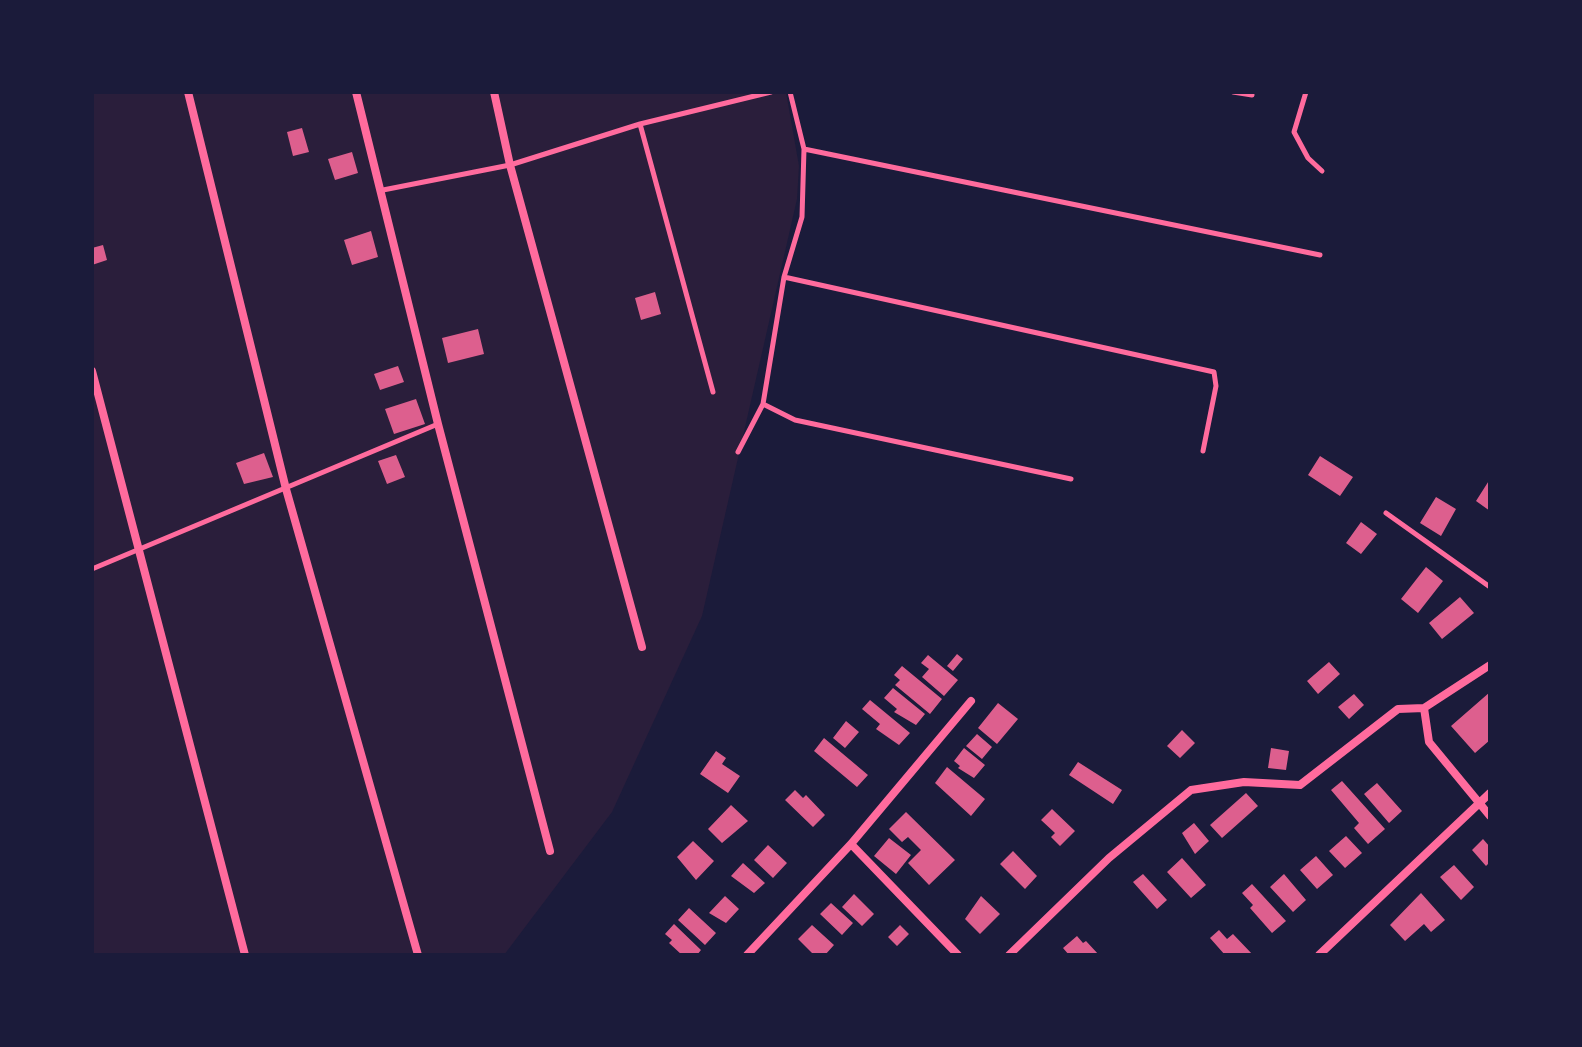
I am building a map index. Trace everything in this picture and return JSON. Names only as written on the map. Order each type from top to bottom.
[{"type":"street","points":[[188,92],[286,489],[418,955]]},
{"type":"street","points":[[356,92],[383,190],[438,424],[550,851]]},
{"type":"street","points":[[494,92],[510,165],[642,647]]},
{"type":"street","points":[[92,371],[245,955]]},
{"type":"street","points":[[1009,955],[1109,858],[1191,790],[1244,782],[1300,785],[1398,709],[1424,708],[1490,665]]},
{"type":"street","points":[[747,955],[851,844],[971,701]]},
{"type":"street","points":[[1424,708],[1429,742],[1490,816]]},
{"type":"street","points":[[1319,955],[1490,793]]},
{"type":"street","points":[[851,844],[958,955]]},
{"type":"lane","points":[[383,190],[510,165],[640,124],[771,92]]},
{"type":"lane","points":[[738,452],[763,404],[784,277],[802,217],[804,149],[790,92]]},
{"type":"lane","points":[[1233,92],[1252,95]]},
{"type":"lane","points":[[1306,92],[1294,132],[1308,158],[1322,171]]},
{"type":"lane","points":[[640,124],[713,392]]},
{"type":"lane","points":[[804,149],[1320,255]]},
{"type":"lane","points":[[784,277],[1214,372],[1216,386],[1203,451]]},
{"type":"lane","points":[[763,404],[795,420],[1071,479]]},
{"type":"lane","points":[[92,569],[438,424]]},
{"type":"lane","points":[[1386,513],[1490,587]]},
{"type":"shaded area","points":[[92,92],[786,92],[799,166],[797,199],[702,616],[612,812],[504,955],[92,955]]},
{"type":"building","points":[[302,128],[309,152],[293,156],[287,132]]},
{"type":"building","points":[[352,152],[358,173],[335,180],[328,159]]},
{"type":"building","points":[[371,231],[378,257],[352,265],[344,240]]},
{"type":"building","points":[[103,245],[107,260],[92,265],[92,248]]},
{"type":"building","points":[[655,292],[661,314],[641,320],[635,298]]},
{"type":"building","points":[[478,329],[484,354],[448,363],[442,338]]},
{"type":"building","points":[[398,366],[404,382],[380,390],[374,374]]},
{"type":"building","points":[[416,399],[425,424],[394,434],[385,409]]},
{"type":"building","points":[[264,453],[273,477],[244,484],[236,463]]},
{"type":"building","points":[[396,455],[405,477],[387,484],[378,461]]},
{"type":"building","points":[[1320,456],[1353,477],[1340,496],[1308,475]]},
{"type":"building","points":[[1490,479],[1490,511],[1476,501]]},
{"type":"building","points":[[1436,497],[1456,509],[1441,536],[1420,523]]},
{"type":"building","points":[[1361,522],[1377,534],[1361,554],[1346,543]]},
{"type":"building","points":[[1426,567],[1443,581],[1418,613],[1401,599]]},
{"type":"building","points":[[1460,597],[1474,613],[1442,639],[1429,623]]},
{"type":"building","points":[[957,654],[963,659],[953,671],[947,666]]},
{"type":"building","points":[[928,655],[958,680],[944,696],[922,677],[929,669],[921,663]]},
{"type":"building","points":[[1329,662],[1340,674],[1318,694],[1307,681]]},
{"type":"building","points":[[902,666],[942,699],[930,714],[895,685],[900,680],[894,675]]},
{"type":"building","points":[[893,688],[925,714],[916,725],[894,712],[897,709],[884,698]]},
{"type":"building","points":[[1490,692],[1490,740],[1475,753],[1451,726]]},
{"type":"building","points":[[1354,694],[1364,705],[1349,719],[1338,707]]},
{"type":"building","points":[[870,700],[910,733],[899,745],[876,729],[880,724],[862,709]]},
{"type":"building","points":[[998,703],[1018,719],[997,744],[978,728]]},
{"type":"building","points":[[846,721],[859,732],[845,748],[833,738]]},
{"type":"building","points":[[1182,730],[1195,743],[1180,758],[1167,746]]},
{"type":"building","points":[[977,734],[992,747],[982,759],[966,746]]},
{"type":"building","points":[[824,738],[868,775],[857,787],[814,751]]},
{"type":"building","points":[[964,748],[985,765],[974,778],[958,768],[960,766],[954,761]]},
{"type":"building","points":[[1271,748],[1289,751],[1286,770],[1268,768]]},
{"type":"building","points":[[716,751],[726,758],[722,764],[740,776],[728,793],[700,774]]},
{"type":"building","points":[[1078,762],[1122,790],[1113,804],[1069,775]]},
{"type":"building","points":[[947,767],[985,799],[971,816],[935,783]]},
{"type":"building","points":[[1342,781],[1385,829],[1368,844],[1354,828],[1359,823],[1331,790]]},
{"type":"building","points":[[1377,783],[1402,811],[1389,823],[1364,794]]},
{"type":"building","points":[[795,790],[803,798],[806,795],[825,815],[813,827],[785,800]]},
{"type":"building","points":[[1246,793],[1258,806],[1222,838],[1210,825]]},
{"type":"building","points":[[731,805],[748,821],[722,843],[708,829]]},
{"type":"building","points":[[1052,809],[1075,831],[1060,846],[1051,837],[1055,833],[1041,820]]},
{"type":"building","points":[[906,812],[955,860],[929,885],[908,863],[921,850],[908,837],[902,842],[889,829]]},
{"type":"building","points":[[1194,823],[1209,841],[1195,854],[1182,833]]},
{"type":"building","points":[[1346,836],[1362,853],[1345,868],[1329,851]]},
{"type":"building","points":[[889,838],[911,855],[896,874],[874,856]]},
{"type":"building","points":[[1483,839],[1490,847],[1490,862],[1486,866],[1472,850]]},
{"type":"building","points":[[693,841],[714,861],[696,880],[677,857]]},
{"type":"building","points":[[768,845],[787,863],[773,878],[754,860]]},
{"type":"building","points":[[1013,851],[1037,876],[1025,889],[1000,864]]},
{"type":"building","points":[[1316,856],[1333,875],[1317,889],[1300,870]]},
{"type":"building","points":[[1182,858],[1206,885],[1191,898],[1167,872]]},
{"type":"building","points":[[743,863],[765,883],[754,893],[731,876]]},
{"type":"building","points":[[1454,865],[1474,887],[1461,900],[1440,877]]},
{"type":"building","points":[[1143,874],[1167,900],[1157,909],[1133,882]]},
{"type":"building","points":[[1284,874],[1306,900],[1293,912],[1270,887]]},
{"type":"building","points":[[1252,884],[1286,921],[1272,933],[1250,908],[1253,905],[1242,893]]},
{"type":"building","points":[[1421,893],[1445,920],[1431,932],[1424,924],[1405,941],[1390,925]]},
{"type":"building","points":[[854,894],[874,914],[862,926],[842,907]]},
{"type":"building","points":[[725,896],[739,909],[726,923],[709,913]]},
{"type":"building","points":[[981,896],[1000,914],[980,934],[965,919]]},
{"type":"building","points":[[831,903],[853,923],[842,935],[820,914]]},
{"type":"building","points":[[689,908],[716,933],[705,945],[678,920]]},
{"type":"building","points":[[674,924],[701,950],[697,955],[682,955],[669,943],[672,940],[665,934]]},
{"type":"building","points":[[812,925],[834,945],[825,955],[814,955],[798,939]]},
{"type":"building","points":[[900,925],[909,934],[897,946],[888,937]]},
{"type":"building","points":[[1219,930],[1227,939],[1233,934],[1253,955],[1225,955],[1210,938]]},
{"type":"building","points":[[1077,936],[1099,955],[1069,955],[1063,948]]}]
